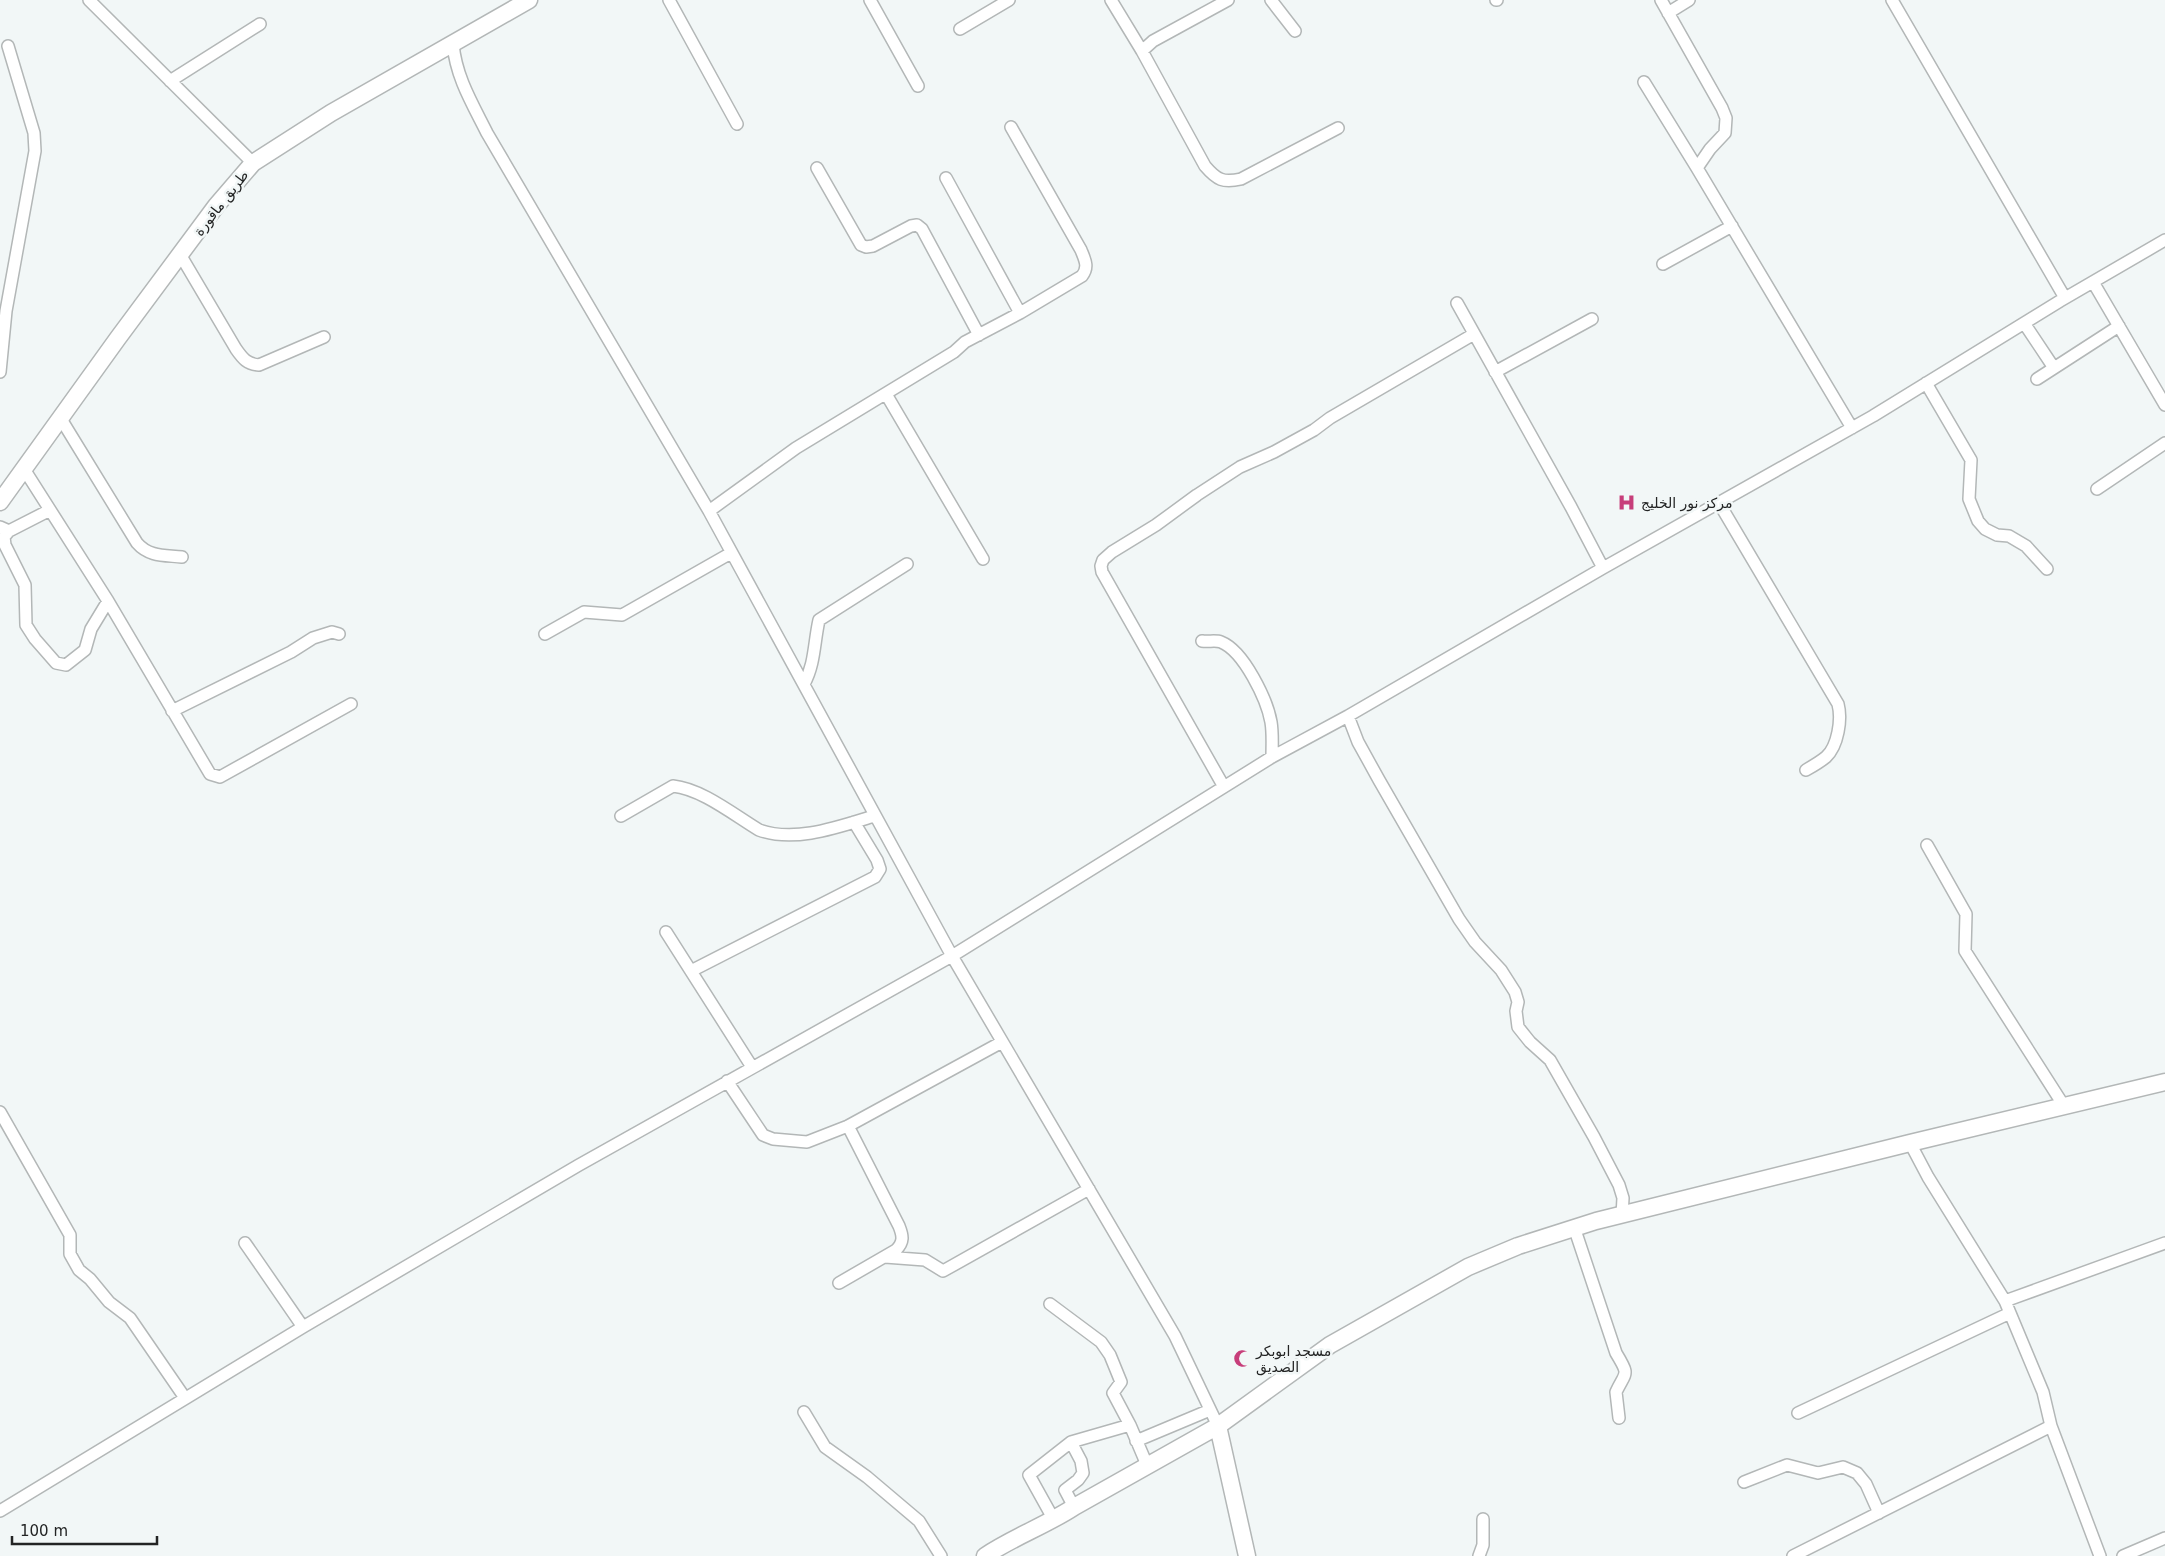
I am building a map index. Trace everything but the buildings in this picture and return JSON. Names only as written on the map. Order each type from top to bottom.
[{"type":"street","points":[[89,0],[253,164]]},
{"type":"street","name":"طريق ماقورة","points":[[0,502],[216,206],[253,164],[331,113],[529,0]]},
{"type":"street","points":[[669,0],[737,124]]},
{"type":"street","points":[[870,0],[918,86]]},
{"type":"street","points":[[960,29],[1009,0]]},
{"type":"street","points":[[1111,0],[1142,51],[1205,166],[1213,175],[1229,182],[1242,179],[1338,128]]},
{"type":"street","points":[[1142,51],[1153,41],[1228,0]]},
{"type":"street","points":[[1271,0],[1295,30]]},
{"type":"street","points":[[1661,0],[1726,118],[1725,134],[1710,149],[1697,168]]},
{"type":"street","points":[[1668,13],[1689,0]]},
{"type":"street","points":[[1892,0],[2065,298]]},
{"type":"street","points":[[170,81],[260,24]]},
{"type":"street","points":[[453,44],[457,70],[462,84],[487,133],[710,511],[874,816],[952,956],[1175,1336],[1218,1426],[1246,1556]]},
{"type":"street","points":[[0,372],[6,311],[35,151],[34,133],[8,46]]},
{"type":"street","points":[[1644,82],[1852,428]]},
{"type":"street","points":[[710,511],[796,448],[954,352],[965,342],[1020,313],[1082,276],[1086,271],[1086,263],[1011,127]]},
{"type":"street","points":[[818,168],[861,245],[866,247],[873,246],[911,226],[917,225],[922,229],[979,335]]},
{"type":"street","points":[[946,178],[1020,313]]},
{"type":"street","points":[[1662,264],[1732,226]]},
{"type":"street","points":[[0,1510],[303,1327],[579,1165],[952,956],[1272,757],[1348,716],[1603,568],[1852,428],[2065,298],[2165,240]]},
{"type":"street","points":[[181,256],[236,349],[249,364],[259,365],[324,337]]},
{"type":"street","points":[[2093,282],[2165,405]]},
{"type":"street","points":[[1457,303],[1603,568]]},
{"type":"street","points":[[1495,372],[1592,319]]},
{"type":"street","points":[[2024,323],[2054,368]]},
{"type":"street","points":[[2037,379],[2119,326]]},
{"type":"street","points":[[1224,787],[1102,572],[1103,560],[1112,552],[1240,467],[1274,452],[1314,430],[1330,418],[1474,334]]},
{"type":"street","points":[[1926,383],[1971,460],[1968,487],[1978,521],[1985,529],[1996,536],[2009,536],[2026,546],[2047,569]]},
{"type":"street","points":[[886,394],[983,559]]},
{"type":"street","points":[[61,419],[137,543],[144,550],[155,555],[182,557]]},
{"type":"street","points":[[2097,489],[2165,443]]},
{"type":"street","points":[[24,469],[108,601],[210,774],[220,777],[351,704]]},
{"type":"street","points":[[1720,503],[1838,704],[1838,726],[1831,750],[1825,758],[1806,770]]},
{"type":"street","points":[[50,510],[4,529],[4,540],[25,584],[26,625],[35,639],[56,663],[66,665],[85,650],[91,629],[108,601]]},
{"type":"street","points":[[544,634],[584,612],[622,615],[731,553]]},
{"type":"street","points":[[804,684],[811,671],[814,639],[819,620],[907,564]]},
{"type":"street","points":[[172,711],[291,652],[313,638],[332,632],[340,634]]},
{"type":"street","points":[[1202,642],[1221,642],[1242,660],[1252,676],[1269,712],[1272,724],[1272,757]]},
{"type":"street","points":[[1348,716],[1358,742],[1455,912],[1475,942],[1501,970],[1515,992],[1518,1002],[1516,1011],[1518,1027],[1522,1034],[1550,1060],[1594,1137],[1619,1185],[1622,1198],[1622,1216]]},
{"type":"street","points":[[621,816],[673,786],[682,787],[700,794],[759,830],[769,834],[795,835],[874,816]]},
{"type":"street","points":[[691,971],[875,877],[880,869],[877,860],[854,822]]},
{"type":"street","points":[[1927,845],[1966,914],[1965,950],[2064,1106]]},
{"type":"street","points":[[666,932],[752,1067]]},
{"type":"street","points":[[727,1081],[763,1135],[773,1139],[807,1142],[848,1126],[1002,1042]]},
{"type":"street","points":[[985,1556],[1000,1546],[1054,1520],[1218,1426],[1330,1345],[1451,1276],[1510,1250],[1574,1227],[1910,1143],[2165,1082]]},
{"type":"street","points":[[0,1112],[70,1235],[70,1254],[79,1270],[90,1279],[108,1302],[130,1318],[185,1398]]},
{"type":"street","points":[[839,1283],[896,1250],[901,1245],[903,1237],[848,1126]]},
{"type":"street","points":[[1910,1143],[1928,1177],[2005,1301],[2043,1392],[2051,1426],[2100,1556]]},
{"type":"street","points":[[885,1257],[925,1260],[943,1271],[1089,1189]]},
{"type":"street","points":[[1574,1227],[1616,1353],[1626,1370],[1624,1379],[1616,1392],[1619,1418]]},
{"type":"street","points":[[245,1243],[303,1327]]},
{"type":"street","points":[[2005,1301],[2165,1243]]},
{"type":"street","points":[[1050,1304],[1102,1342],[1110,1355],[1121,1382],[1113,1393],[1130,1424],[1147,1465]]},
{"type":"street","points":[[1798,1413],[2010,1313]]},
{"type":"street","points":[[1136,1441],[1210,1410]]},
{"type":"street","points":[[804,1412],[825,1447],[867,1477],[919,1520],[941,1556]]},
{"type":"street","points":[[1054,1520],[1029,1475],[1071,1442],[1130,1424]]},
{"type":"street","points":[[1793,1556],[2051,1426]]},
{"type":"street","points":[[1071,1442],[1081,1462],[1083,1473],[1078,1480],[1065,1490],[1074,1507]]},
{"type":"street","points":[[1744,1482],[1787,1465],[1818,1474],[1843,1467],[1857,1473],[1866,1484],[1879,1513]]},
{"type":"street","points":[[1479,1556],[1483,1546],[1483,1519]]},
{"type":"street","points":[[2123,1556],[2165,1538]]},
{"type":"place","name":"مركز نور الخليج","points":[[1627,503]]},
{"type":"place","name":"مسجد ابوبكر الصديق","points":[[1242,1359]]}]
